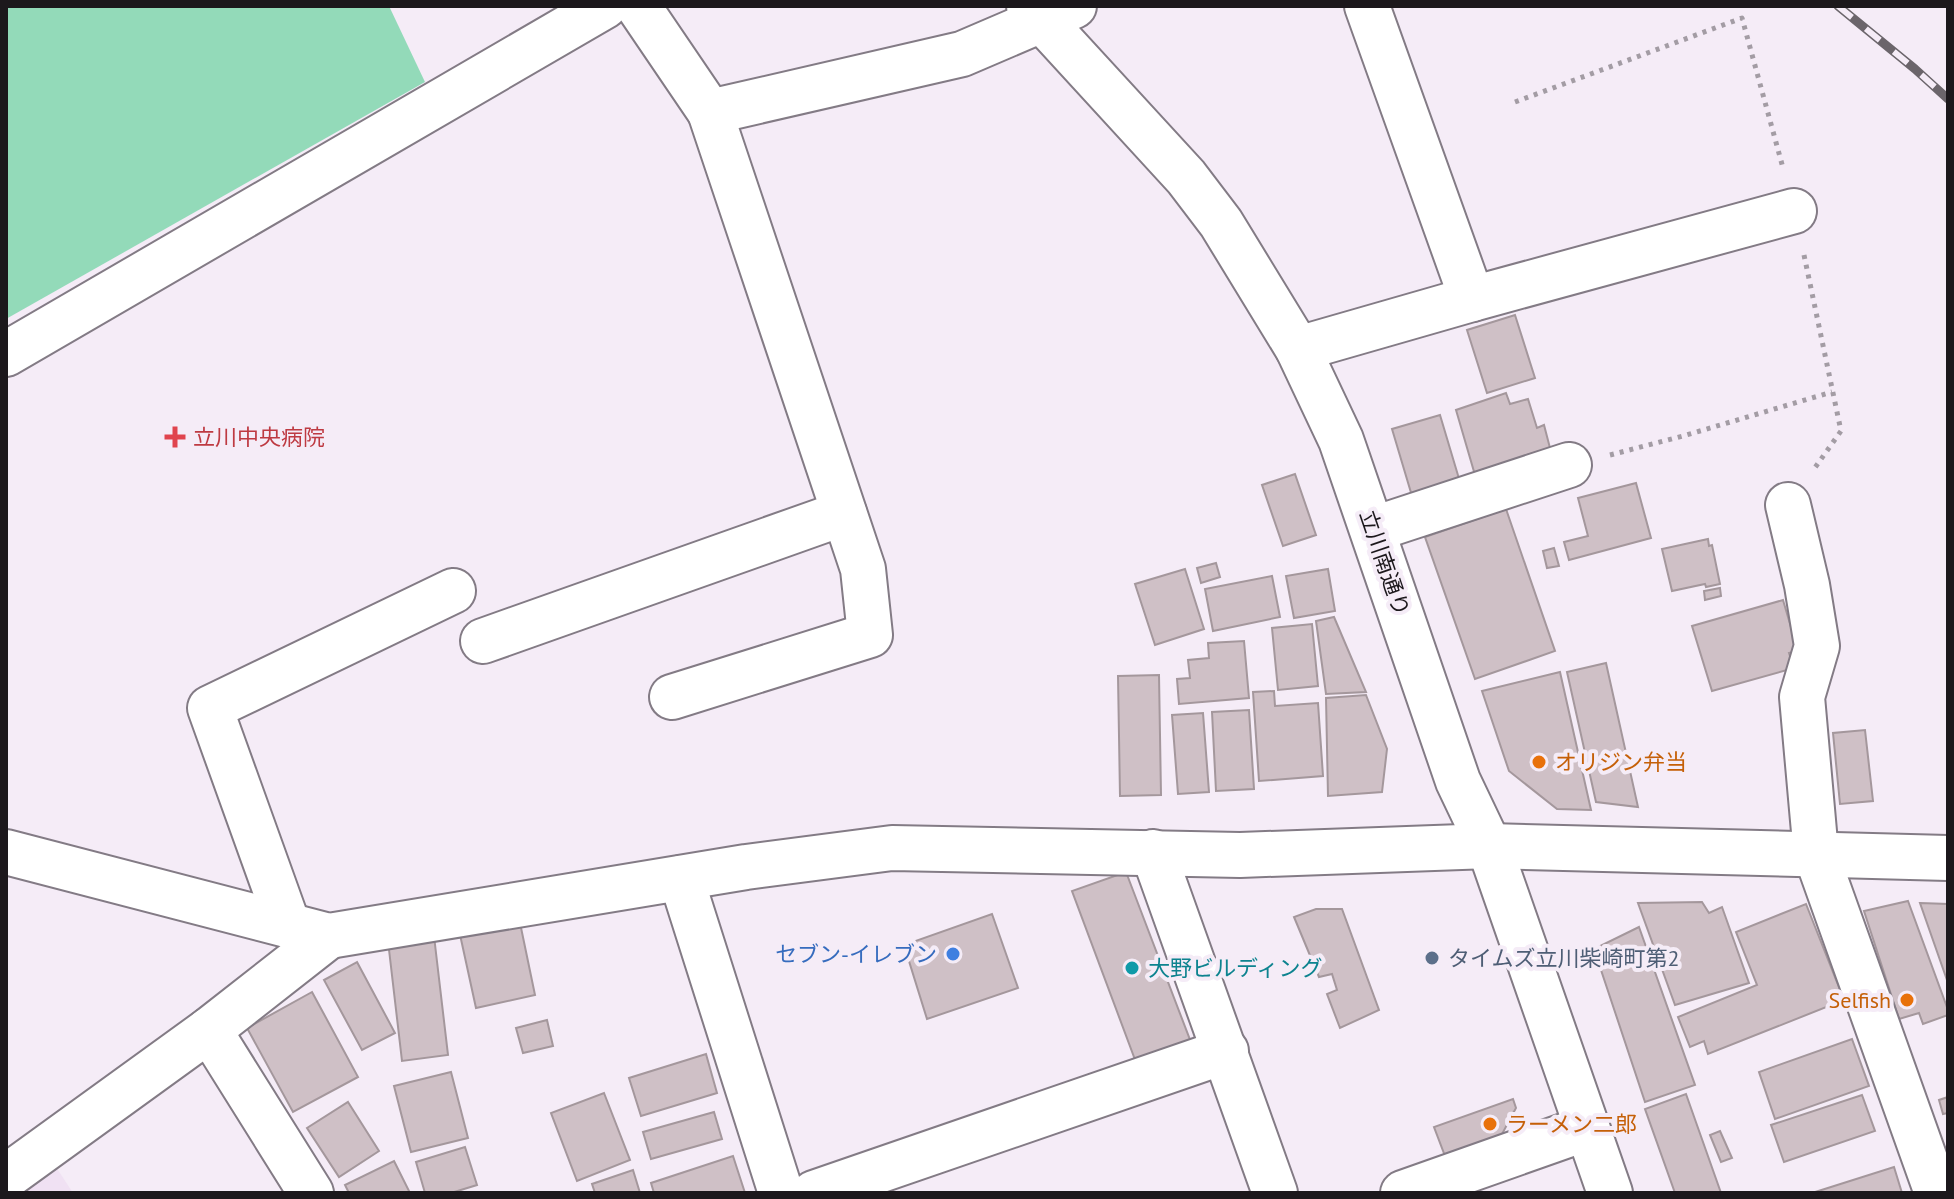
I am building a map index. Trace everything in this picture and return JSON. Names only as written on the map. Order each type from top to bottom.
[{"type":"street","points":[[6,354],[605,6]]},
{"type":"street","points":[[638,6],[710,112],[863,569],[870,635],[672,697]]},
{"type":"street","points":[[1367,6],[1472,299]]},
{"type":"street","points":[[710,112],[962,54],[1049,11]]},
{"type":"street","name":"立川南通り","points":[[1049,11],[1186,177],[1244,259],[1298,349],[1341,440],[1374,529],[1458,781],[1489,846],[1610,1193]]},
{"type":"street","points":[[1298,349],[1794,211]]},
{"type":"street","points":[[1374,529],[1569,465]]},
{"type":"street","points":[[1788,505],[1807,585],[1817,646],[1802,697],[1816,854],[1937,1193]]},
{"type":"street","points":[[483,641],[844,513]]},
{"type":"street","points":[[309,930],[210,708],[453,591]]},
{"type":"street","points":[[6,852],[309,930],[892,848],[1240,855],[1489,846],[1948,858]]},
{"type":"street","points":[[1153,852],[1275,1193]]},
{"type":"street","points":[[681,878],[781,1193]]},
{"type":"street","points":[[6,1177],[209,1030],[309,930]]},
{"type":"street","points":[[209,1030],[311,1193]]},
{"type":"street","points":[[814,1193],[1226,1051]]},
{"type":"street","points":[[1403,1193],[1587,1128]]},
{"type":"path","points":[[1515,102],[1742,18],[1794,211],[1841,431],[1788,505]]},
{"type":"path","points":[[1569,465],[1683,436],[1832,392]]},
{"type":"shaded area","points":[[56,1167],[73,1193],[19,1193]]},
{"type":"green space","points":[[6,6],[389,6],[425,82],[6,319]]},
{"type":"building","points":[[1515,315],[1535,378],[1487,393],[1467,330]]},
{"type":"building","points":[[1506,393],[1510,404],[1528,399],[1537,428],[1544,425],[1550,448],[1527,455],[1529,462],[1475,475],[1456,410]]},
{"type":"building","points":[[1440,415],[1460,482],[1412,496],[1392,429]]},
{"type":"building","points":[[1295,474],[1316,535],[1283,546],[1262,485]]},
{"type":"building","points":[[1636,483],[1651,538],[1569,560],[1564,542],[1588,536],[1578,498]]},
{"type":"building","points":[[1506,509],[1555,651],[1475,679],[1425,537]]},
{"type":"building","points":[[1708,539],[1720,584],[1672,591],[1662,549]]},
{"type":"building","points":[[1554,548],[1559,566],[1547,568],[1543,551]]},
{"type":"building","points":[[1216,563],[1220,577],[1201,583],[1197,568]]},
{"type":"building","points":[[1185,569],[1204,629],[1155,645],[1135,584]]},
{"type":"building","points":[[1328,569],[1335,611],[1294,618],[1286,576]]},
{"type":"building","points":[[1272,576],[1280,617],[1213,631],[1205,589]]},
{"type":"building","points":[[1720,588],[1721,596],[1705,600],[1704,591]]},
{"type":"building","points":[[1783,600],[1798,651],[1789,653],[1794,668],[1712,691],[1692,626]]},
{"type":"building","points":[[1334,617],[1366,692],[1326,694],[1316,621]]},
{"type":"building","points":[[1312,624],[1318,686],[1278,690],[1272,628]]},
{"type":"building","points":[[1244,641],[1249,698],[1179,704],[1177,679],[1190,678],[1188,660],[1209,658],[1208,643]]},
{"type":"building","points":[[1606,663],[1638,807],[1596,802],[1567,672]]},
{"type":"building","points":[[1560,672],[1591,810],[1557,809],[1509,771],[1482,691]]},
{"type":"building","points":[[1159,675],[1161,795],[1120,796],[1118,676]]},
{"type":"building","points":[[1274,691],[1275,706],[1318,703],[1323,776],[1259,781],[1253,692]]},
{"type":"building","points":[[1366,695],[1387,749],[1382,792],[1328,796],[1326,698]]},
{"type":"building","points":[[1249,710],[1254,789],[1216,791],[1212,712]]},
{"type":"building","points":[[1203,713],[1209,792],[1178,794],[1172,715]]},
{"type":"building","points":[[1865,730],[1873,801],[1840,804],[1833,733]]},
{"type":"building","name":"大野ビルディング","points":[[1126,872],[1192,1045],[1137,1065],[1072,891]]},
{"type":"building","points":[[1908,901],[1948,1010],[1948,1015],[1923,1024],[1919,1013],[1899,1019],[1864,911]]},
{"type":"building","points":[[1702,902],[1709,913],[1722,907],[1749,983],[1675,1005],[1638,903]]},
{"type":"building","points":[[1920,903],[1948,904],[1948,983]]},
{"type":"building","points":[[1806,904],[1844,1000],[1708,1054],[1704,1041],[1690,1047],[1678,1017],[1757,985],[1736,932]]},
{"type":"building","points":[[1316,909],[1342,909],[1379,1010],[1340,1028],[1327,994],[1337,990],[1332,974],[1319,977],[1294,917]]},
{"type":"building","points":[[992,914],[1018,988],[927,1019],[904,945]]},
{"type":"building","points":[[519,918],[535,995],[476,1008],[459,930]]},
{"type":"building","points":[[1639,927],[1695,1085],[1645,1102],[1594,949]]},
{"type":"building","points":[[434,936],[448,1055],[402,1061],[388,941]]},
{"type":"building","points":[[357,962],[395,1033],[362,1050],[324,980]]},
{"type":"building","points":[[312,992],[358,1077],[293,1112],[247,1028]]},
{"type":"building","points":[[547,1020],[553,1046],[523,1053],[516,1028]]},
{"type":"building","points":[[1852,1039],[1869,1086],[1775,1119],[1759,1072]]},
{"type":"building","points":[[706,1054],[717,1093],[641,1116],[629,1078]]},
{"type":"building","points":[[451,1072],[468,1138],[411,1152],[394,1086]]},
{"type":"building","points":[[604,1093],[630,1160],[577,1181],[551,1113]]},
{"type":"building","points":[[1686,1094],[1721,1193],[1675,1193],[1645,1109]]},
{"type":"building","points":[[1862,1095],[1875,1131],[1784,1162],[1771,1125]]},
{"type":"building","points":[[1948,1097],[1948,1113],[1943,1114],[1939,1100]]},
{"type":"building","points":[[1513,1099],[1516,1108],[1501,1136],[1445,1156],[1434,1127]]},
{"type":"building","points":[[348,1102],[379,1151],[339,1177],[307,1128]]},
{"type":"building","points":[[714,1112],[722,1139],[651,1159],[643,1132]]},
{"type":"building","points":[[1720,1131],[1732,1158],[1721,1162],[1710,1135]]},
{"type":"building","points":[[465,1147],[477,1185],[451,1193],[425,1193],[416,1162]]},
{"type":"building","points":[[733,1156],[745,1193],[654,1193],[651,1183]]},
{"type":"building","points":[[394,1161],[410,1193],[349,1193],[345,1185]]},
{"type":"building","points":[[1894,1167],[1902,1193],[1812,1193]]},
{"type":"building","points":[[633,1170],[640,1193],[595,1193],[592,1184]]},
{"type":"railway","points":[[1838,6],[1948,99]]},
{"type":"place","name":"立川中央病院","points":[[175,437]]},
{"type":"place","name":"オリジン弁当","points":[[1539,762]]},
{"type":"place","name":"セブン-イレブン","points":[[953,954]]},
{"type":"place","name":"タイムズ立川柴崎町第2","points":[[1432,958]]},
{"type":"place","name":"大野ビルディング","points":[[1132,968]]},
{"type":"place","name":"Selfish","points":[[1907,1000]]},
{"type":"place","name":"ラーメン二郎","points":[[1490,1124]]}]
